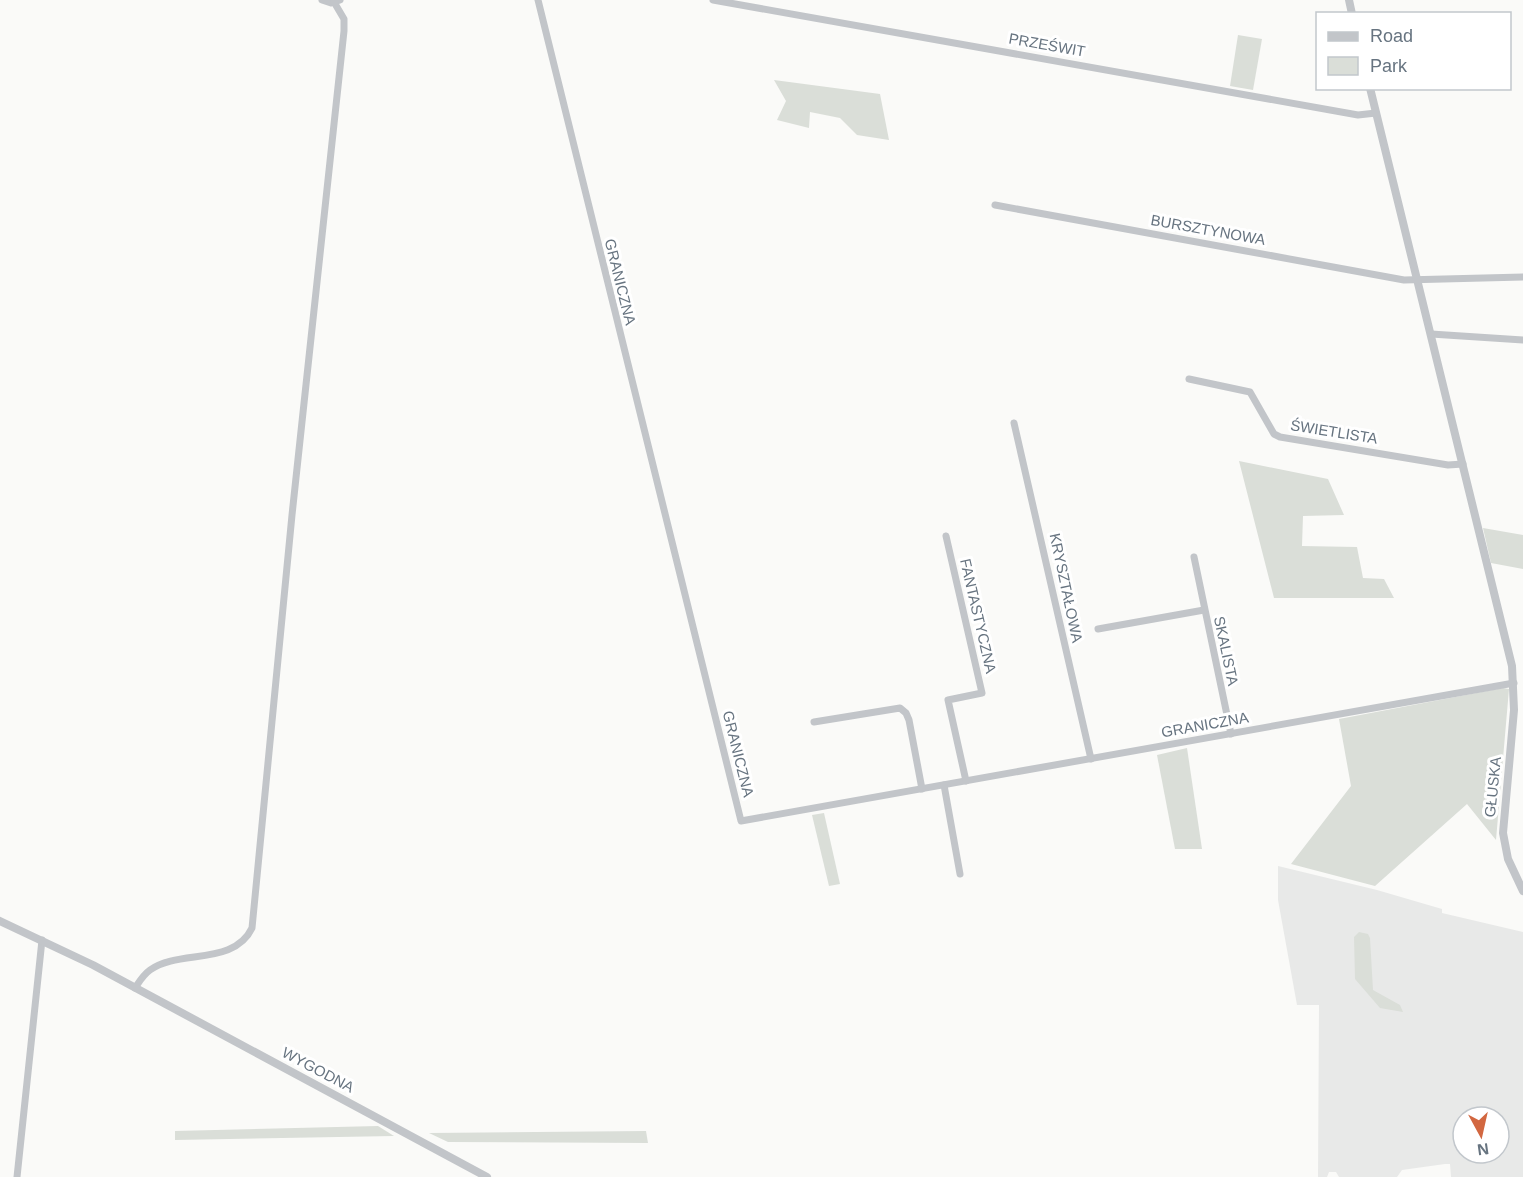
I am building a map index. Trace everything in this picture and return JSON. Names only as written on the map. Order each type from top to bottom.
[{"type":"street","points":[[135,988],[150,970],[160,965],[236,946],[252,928],[292,515],[344,31],[344,19],[337,1],[322,0]]},
{"type":"street","name":"GRANICZNA","points":[[538,0],[741,821],[1514,683]]},
{"type":"street","name":"PRZEŚWIT","points":[[713,0],[1358,115],[1376,113]]},
{"type":"street","name":"GŁUSKA","points":[[1370,90],[1512,662],[1514,683],[1503,837],[1508,859],[1523,891]]},
{"type":"street","name":"BURSZTYNOWA","points":[[995,205],[1404,280],[1523,278]]},
{"type":"street","points":[[1431,334],[1523,340]]},
{"type":"street","name":"ŚWIETLISTA","points":[[1189,379],[1250,392],[1274,434],[1280,436],[1448,465],[1463,464]]},
{"type":"street","name":"KRYSZTAŁOWA","points":[[1014,423],[1091,759]]},
{"type":"street","name":"FANTASTYCZNA","points":[[946,536],[982,693],[948,700],[966,781]]},
{"type":"street","name":"SKALISTA","points":[[1194,557],[1203,610],[1231,734]]},
{"type":"street","name":"SKALISTA","points":[[1098,628],[1203,610]]},
{"type":"street","points":[[814,722],[893,708],[906,712],[922,789]]},
{"type":"street","points":[[944,785],[960,874]]},
{"type":"street","name":"WYGODNA","points":[[0,921],[135,988],[487,1177]]},
{"type":"street","points":[[17,1177],[42,940]]},
{"type":"shaded area","points":[[1278,866],[1377,890],[1442,909],[1442,913],[1523,932],[1523,1177],[1451,1177],[1450,1164],[1445,1164],[1402,1170],[1397,1177],[1339,1177],[1336,1172],[1329,1172],[1327,1177],[1318,1177],[1319,1005],[1297,1005],[1278,900]]},
{"type":"green space","points":[[1238,35],[1262,39],[1253,90],[1230,86]]},
{"type":"green space","points":[[774,80],[880,94],[889,140],[857,135],[840,118],[810,112],[809,128],[777,120],[786,101]]},
{"type":"green space","points":[[1239,461],[1328,479],[1344,515],[1303,516],[1302,546],[1357,547],[1363,578],[1384,579],[1394,598],[1274,598]]},
{"type":"green space","points":[[1483,528],[1523,535],[1523,569],[1491,563]]},
{"type":"green space","points":[[1503,688],[1509,689],[1496,840],[1467,804],[1375,886],[1291,864],[1351,786],[1339,719]]},
{"type":"green space","points":[[1187,748],[1202,849],[1175,849],[1157,755]]},
{"type":"green space","points":[[824,813],[840,884],[829,886],[812,815]]},
{"type":"green space","points":[[1359,932],[1368,934],[1370,938],[1373,990],[1400,1005],[1403,1012],[1380,1008],[1355,979],[1354,937]]},
{"type":"green space","points":[[378,1126],[394,1136],[175,1140],[175,1131]]},
{"type":"green space","points":[[646,1131],[648,1143],[448,1142],[429,1133]]}]
